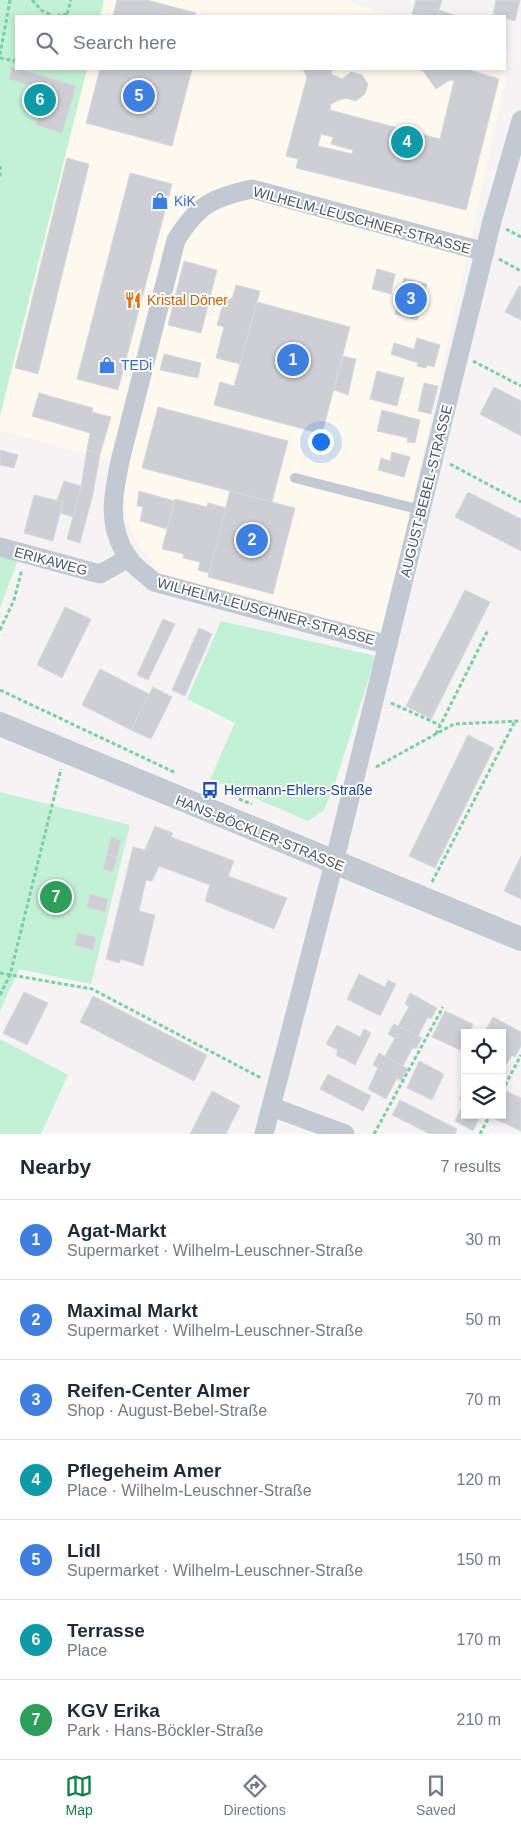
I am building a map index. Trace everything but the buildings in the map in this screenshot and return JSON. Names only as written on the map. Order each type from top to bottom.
[{"type":"street","name":"AUGUST-BEBEL-STRASSE","points":[[334,863],[485,252],[521,120]]},
{"type":"street","name":"WILHELM-LEUSCHNER-STRASSE","points":[[388,645],[154,582],[129,558],[112,523],[113,492],[176,240],[187,223],[200,209],[220,196],[252,189],[485,252]]},
{"type":"street","name":"ERIKAWEG","points":[[0,547],[100,574],[129,558]]},
{"type":"street","name":"HANS-BÖCKLER-STRASSE","points":[[0,724],[521,939]]},
{"type":"street","points":[[264,1134],[334,863]]},
{"type":"street","points":[[272,1107],[345,1134]]},
{"type":"lane","points":[[295,478],[421,510]]},
{"type":"path","points":[[10,0],[0,56],[15,61]]},
{"type":"path","points":[[32,0],[41,10],[51,15]]},
{"type":"path","points":[[69,15],[71,0]]},
{"type":"path","points":[[0,166],[0,177]]},
{"type":"path","points":[[485,252],[521,271]]},
{"type":"path","points":[[460,353],[521,386]]},
{"type":"path","points":[[434,456],[521,502]]},
{"type":"path","points":[[0,630],[14,600],[26,554]]},
{"type":"path","points":[[436,734],[488,630]]},
{"type":"path","points":[[0,690],[181,776]]},
{"type":"path","points":[[375,695],[440,725]]},
{"type":"path","points":[[354,779],[454,724],[521,720]]},
{"type":"path","points":[[432,882],[515,721]]},
{"type":"path","points":[[0,995],[10,974],[66,752]]},
{"type":"path","points":[[230,795],[255,806]]},
{"type":"path","points":[[0,973],[92,988],[277,1087]]},
{"type":"path","points":[[374,1134],[443,1007]]},
{"type":"path","points":[[506,1083],[521,1055]]},
{"type":"path","points":[[480,1134],[488,1119]]},
{"type":"shaded area","points":[[104,0],[344,0],[390,15],[100,15]]},
{"type":"shaded area","points":[[506,53],[511,55],[383,638],[164,574],[140,548],[127,521],[123,494],[126,466],[0,430],[0,416],[87,70],[506,70]]},
{"type":"green space","points":[[0,0],[104,0],[100,15],[15,15],[15,70],[87,70],[0,416]]},
{"type":"green space","points":[[0,552],[19,557],[0,608]]},
{"type":"green space","points":[[221,621],[376,656],[335,783],[324,810],[308,821],[210,779],[235,723],[187,699]]},
{"type":"green space","points":[[0,792],[130,825],[91,984],[19,969],[0,1011]]},
{"type":"green space","points":[[0,1039],[68,1075],[41,1134],[0,1134]]},
{"type":"place","name":"Lidl","points":[[139,96]]},
{"type":"place","name":"Terrasse","points":[[40,100]]},
{"type":"place","name":"Pflegeheim Amer","points":[[407,142]]},
{"type":"place","name":"KiK","points":[[160,201]]},
{"type":"place","name":"Reifen-Center Almer","points":[[411,299]]},
{"type":"place","name":"Kristal Döner","points":[[133,300]]},
{"type":"place","name":"Agat-Markt","points":[[293,360]]},
{"type":"place","name":"TEDi","points":[[107,365]]},
{"type":"place","name":"Maximal Markt","points":[[252,540]]},
{"type":"place","name":"Hermann-Ehlers-Straße","points":[[210,790]]},
{"type":"place","name":"KGV Erika","points":[[56,897]]}]
